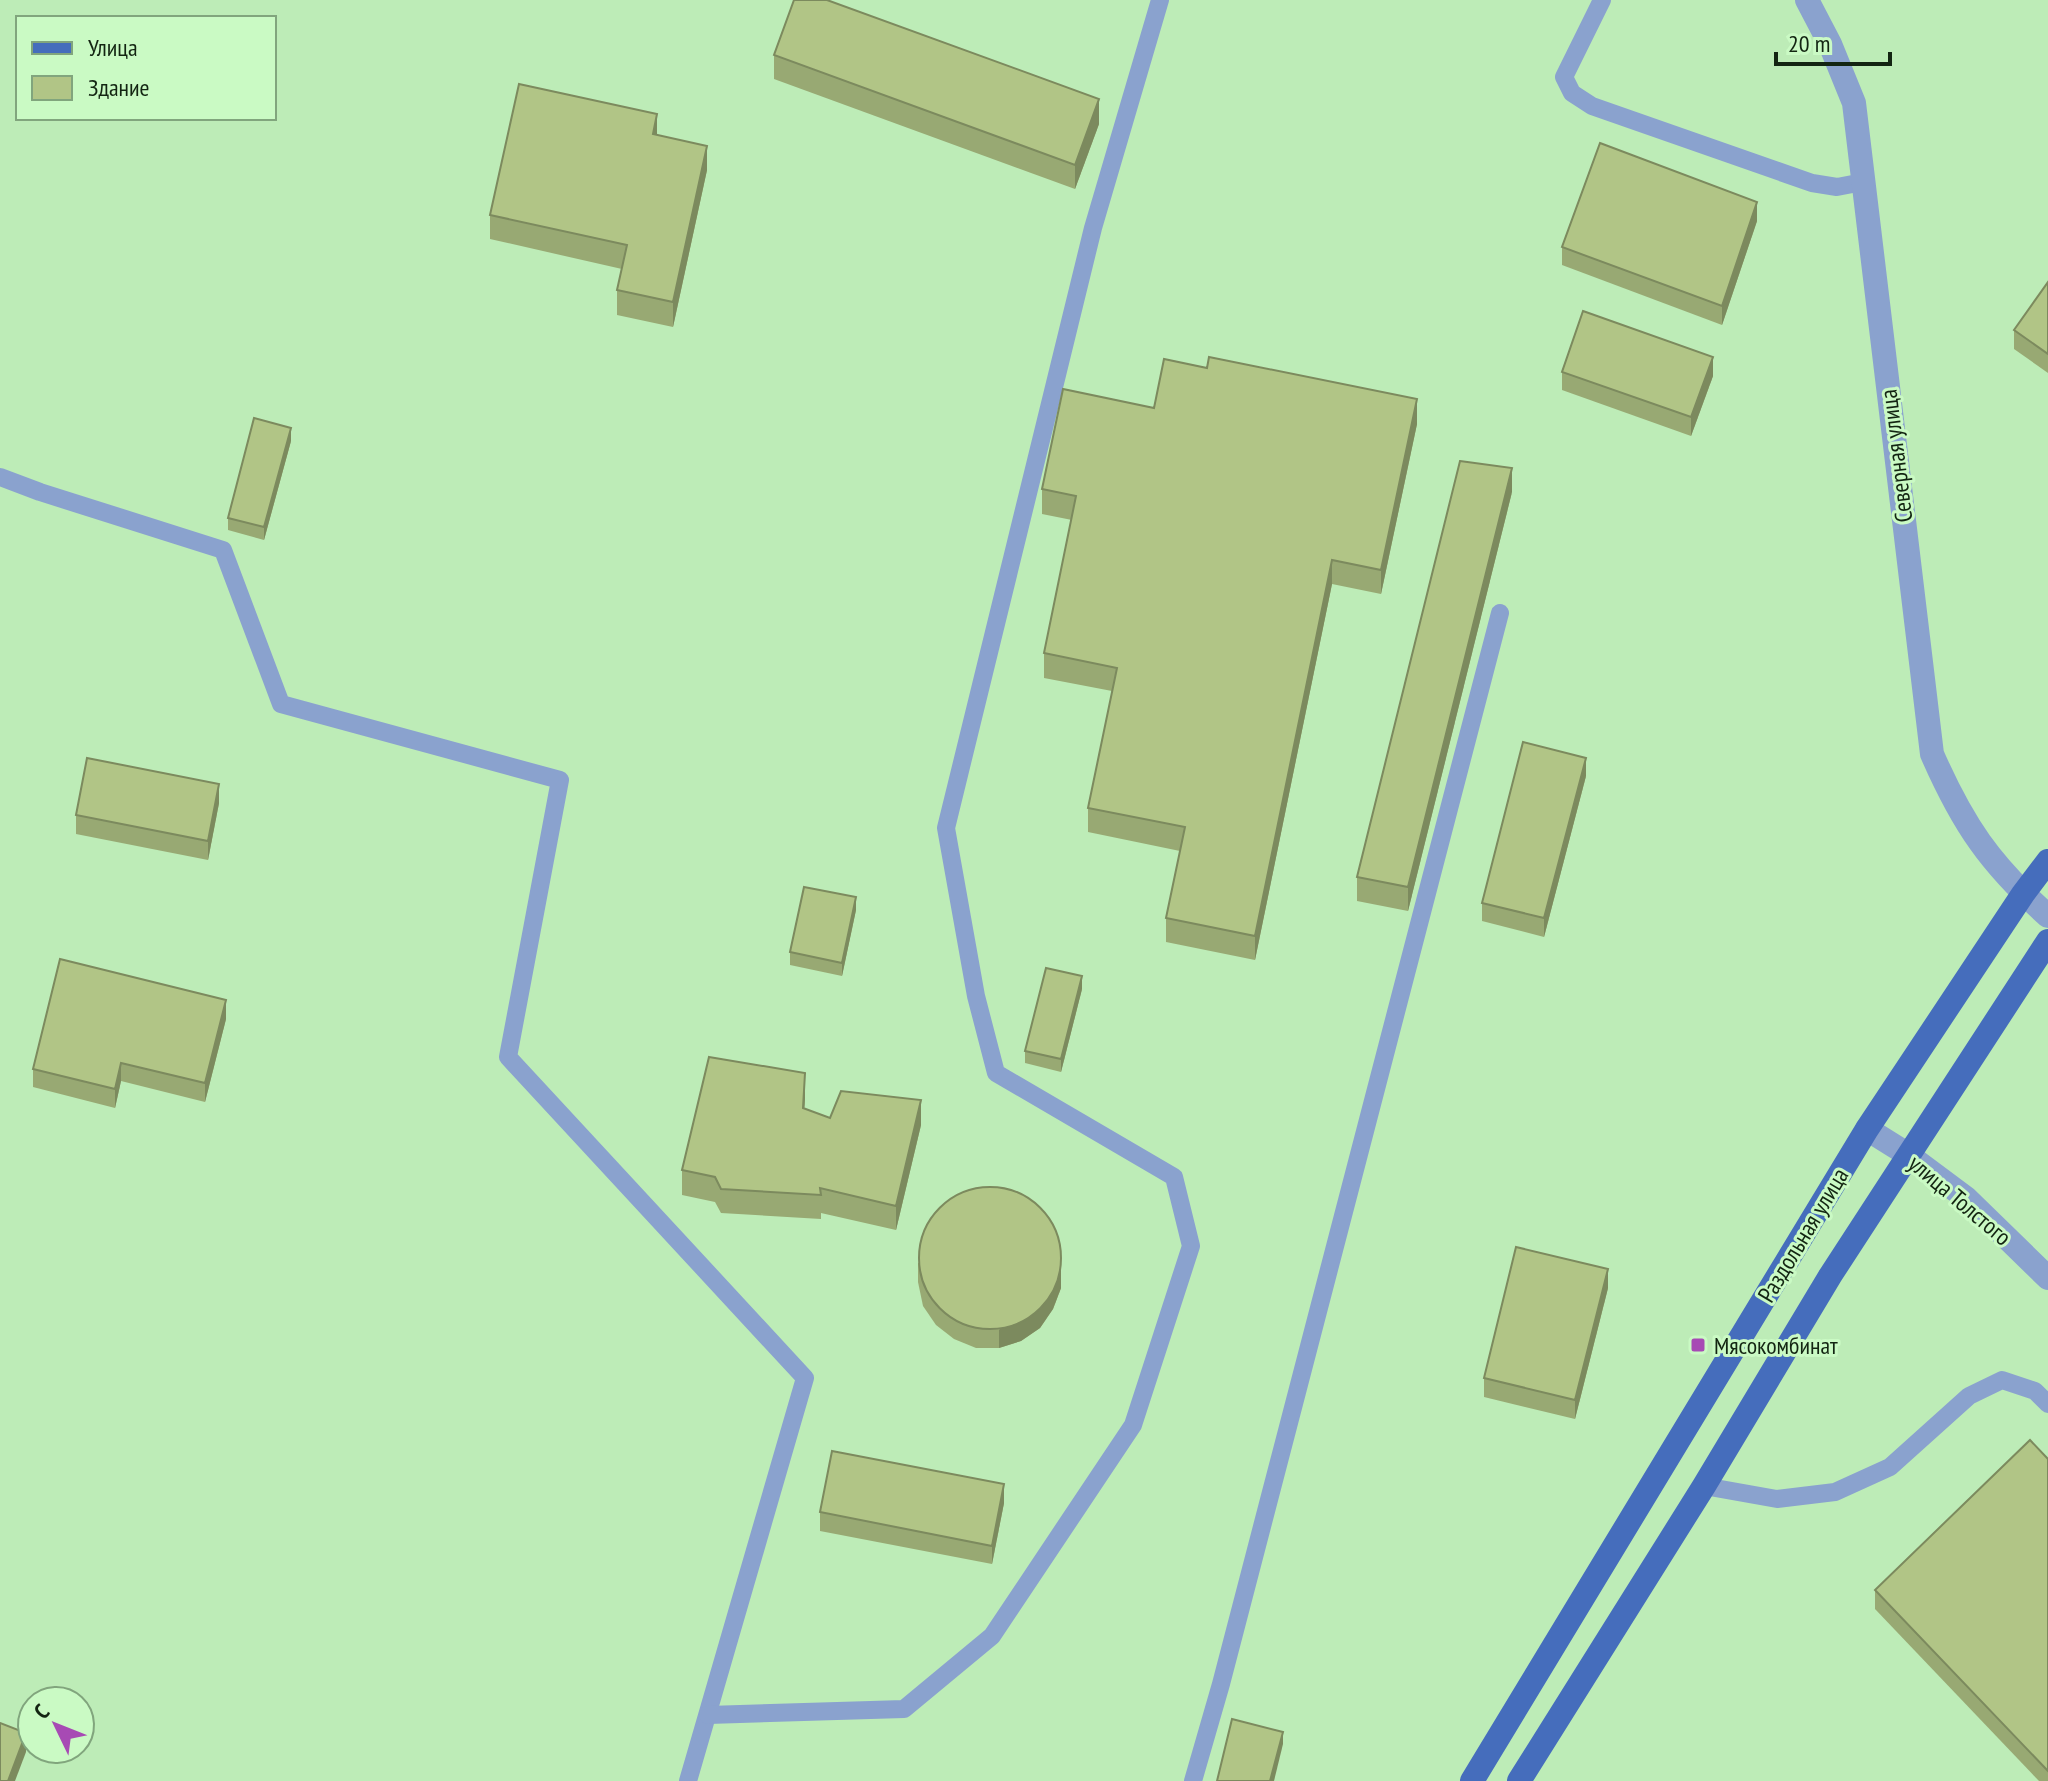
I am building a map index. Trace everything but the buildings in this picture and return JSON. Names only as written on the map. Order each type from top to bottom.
[{"type":"main road","name":"Раздольная улица","points":[[1472,1781],[1867,1129],[2048,861]]},
{"type":"main road","name":"Раздольная улица","points":[[1519,1781],[1704,1486],[1830,1276],[2048,941]]},
{"type":"street","name":"Северная улица","points":[[1807,0],[1830,44],[1854,103],[1932,754],[1953,803],[1985,852],[2048,916]]},
{"type":"street","name":"улица Толстого","points":[[1867,1129],[1966,1198],[2048,1278]]},
{"type":"lane","points":[[708,1715],[904,1709],[992,1636],[1133,1425],[1191,1246],[1174,1177],[996,1073],[976,996],[946,828],[1093,228],[1160,0]]},
{"type":"lane","points":[[1602,0],[1564,77],[1572,93],[1592,106],[1812,183],[1837,187],[1863,182]]},
{"type":"lane","points":[[0,477],[223,550],[281,704],[560,780],[508,1057],[805,1378],[688,1781]]},
{"type":"lane","points":[[1193,1781],[1225,1669],[1500,613]]},
{"type":"lane","points":[[1704,1486],[1777,1499],[1835,1492],[1890,1467],[1969,1396],[2002,1380],[2035,1391],[2048,1404]]},
{"type":"place","name":"Мясокомбинат","points":[[1698,1345]]}]
